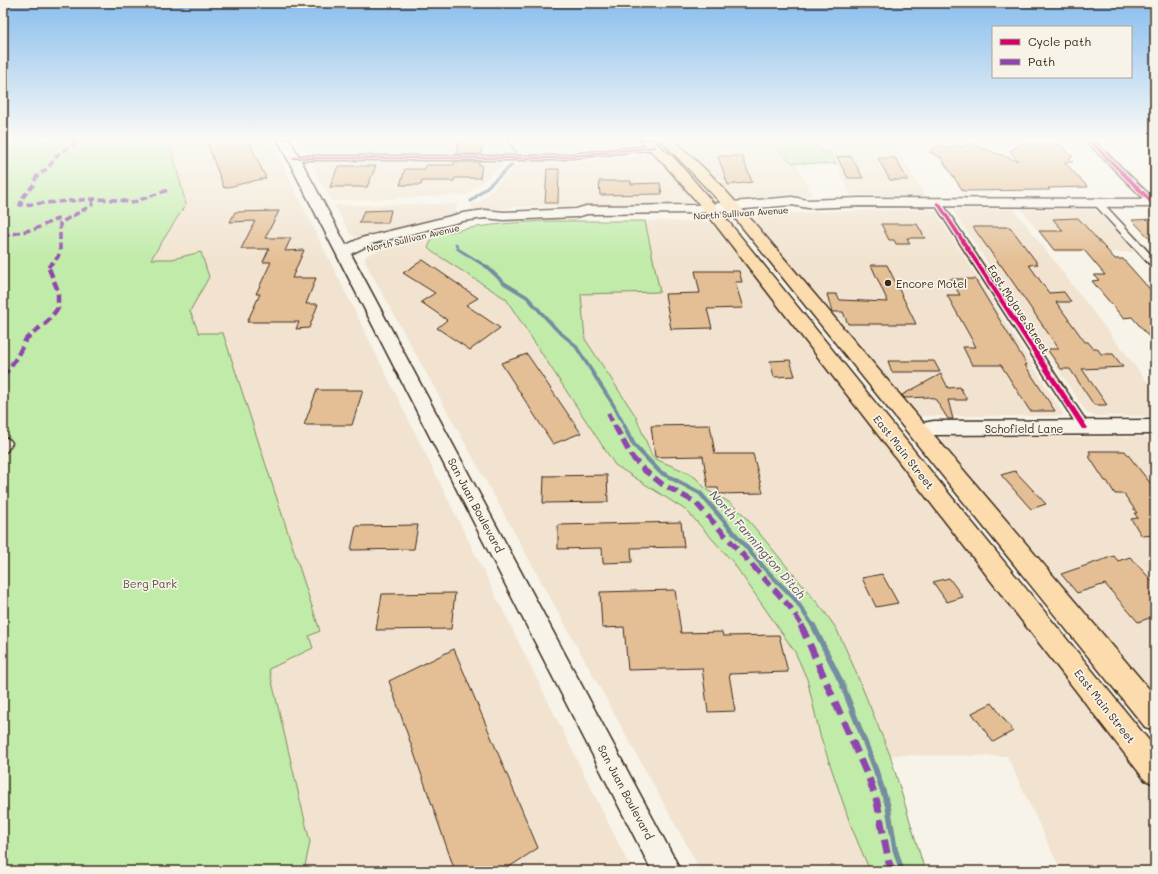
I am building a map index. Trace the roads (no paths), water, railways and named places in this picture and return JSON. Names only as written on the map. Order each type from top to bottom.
[{"type":"main road","name":"San Juan Boulevard","points":[[305,181],[667,871]]},
{"type":"main road","name":"East Main Street","points":[[686,181],[713,212],[1155,770]]},
{"type":"main road","name":"East Main Street","points":[[702,181],[735,210],[1155,717]]},
{"type":"main road","name":"North Sullivan Avenue","points":[[343,252],[371,249],[436,231],[488,222],[504,216],[577,213],[586,216],[797,209],[808,204],[859,202],[1154,203]]},
{"type":"main road","points":[[770,284],[793,279]]},
{"type":"main road","name":"Schofield Lane","points":[[917,430],[934,428],[1155,427]]},
{"type":"main road","points":[[891,437],[917,430]]},
{"type":"street","points":[[1131,181],[1154,203]]},
{"type":"street","name":"East Mojave Street","points":[[938,203],[1084,427]]},
{"type":"street","points":[[1098,203],[1155,265]]},
{"type":"waterway","name":"North Farmington Ditch","points":[[471,201],[494,181]]},
{"type":"waterway","name":"North Farmington Ditch","points":[[456,244],[458,249],[487,267]]},
{"type":"waterway","name":"North Farmington Ditch","points":[[486,266],[504,283],[527,297],[557,330],[575,345],[614,406],[625,427]]},
{"type":"waterway","name":"North Farmington Ditch","points":[[624,426],[634,445],[660,472],[700,493],[765,569],[795,599],[813,626]]},
{"type":"waterway","name":"North Farmington Ditch","points":[[813,625],[842,684],[875,768],[888,806],[895,849],[902,871]]},
{"type":"place","name":"Encore Motel","points":[[888,283]]},
{"type":"park label","name":"Berg Park","points":[[150,583]]}]
